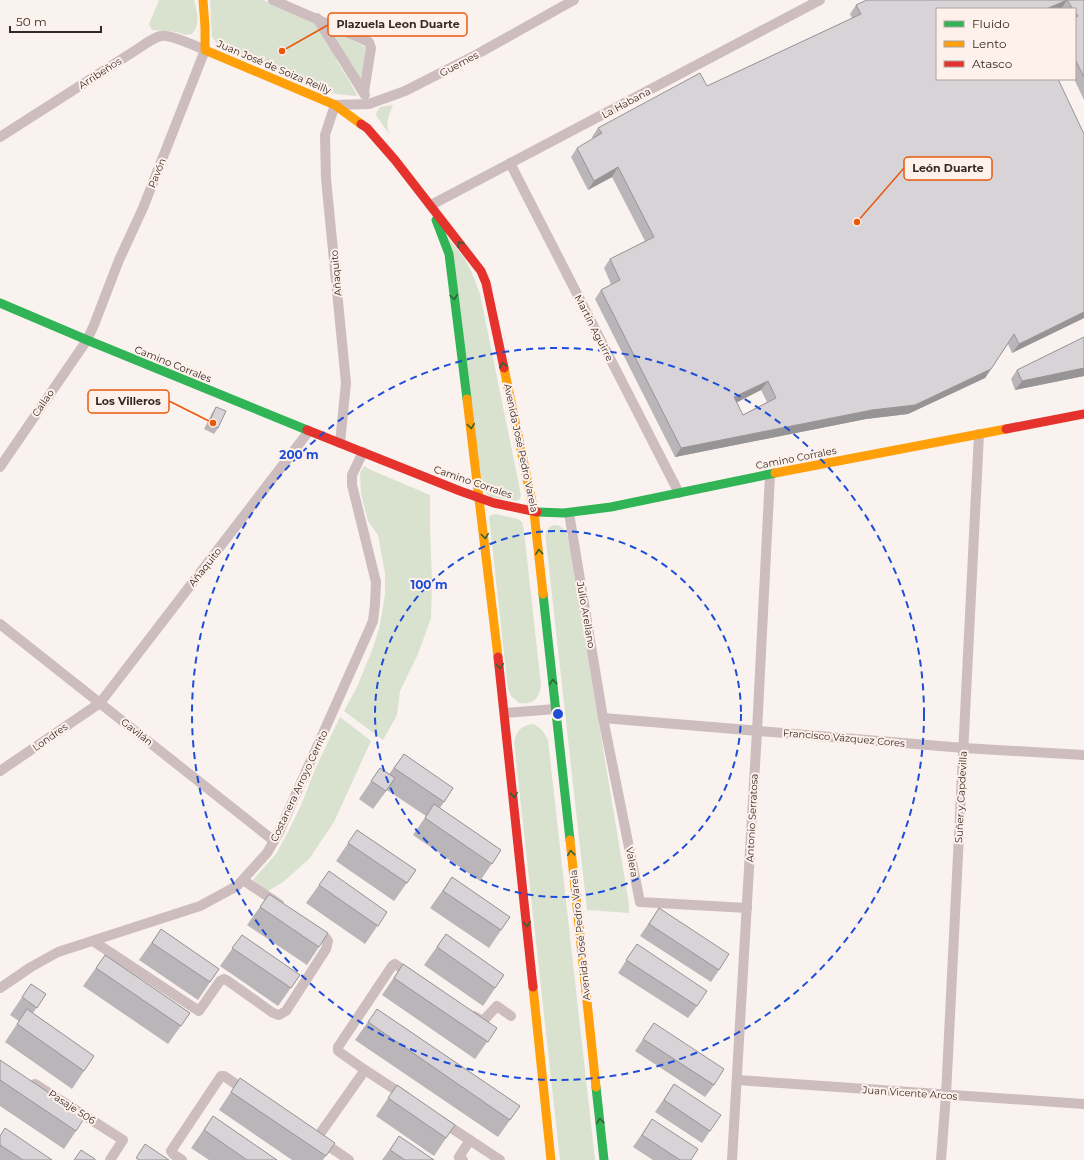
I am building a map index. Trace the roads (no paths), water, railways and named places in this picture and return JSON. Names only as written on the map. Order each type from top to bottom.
[{"type":"street","name":"Pavón","points":[[87,340],[119,260],[143,208],[205,50],[203,0]]},
{"type":"street","points":[[273,0],[369,42],[372,48],[364,92]]},
{"type":"street","name":"Guemes","points":[[335,105],[370,104],[405,91],[472,57],[574,0]]},
{"type":"street","name":"La Habana","points":[[431,205],[820,0]]},
{"type":"street","points":[[317,18],[370,104]]},
{"type":"street","name":"Arribeños","points":[[0,137],[151,40],[161,36],[169,36],[205,50]]},
{"type":"street","name":"Juan José de Soiza Reilly","points":[[205,50],[335,105]]},
{"type":"street","name":"Avenida José Pedro Varela","points":[[335,105],[367,128],[395,160],[481,271],[486,283],[534,512],[604,1160]]},
{"type":"street","name":"Añaquito","points":[[335,105],[325,135],[326,180],[346,383],[340,443]]},
{"type":"street","name":"Martín Aguirre","points":[[510,163],[678,493]]},
{"type":"street","name":"Avenida José Pedro Varela","points":[[431,205],[449,254],[480,498],[505,713],[551,1160]]},
{"type":"street","name":"Camino Corrales","points":[[0,303],[309,431],[460,491],[494,502],[534,512],[569,513],[611,507],[1084,414]]},
{"type":"street","name":"Callao","points":[[0,467],[87,340]]},
{"type":"street","name":"Añaquito","points":[[100,703],[309,431]]},
{"type":"street","name":"Suñer y Capdevilla","points":[[941,1160],[946,1095],[979,434]]},
{"type":"street","name":"Costanera Arroyo Cerrito","points":[[0,988],[31,966],[58,952],[200,906],[237,886],[267,853],[279,832],[373,621],[376,582],[352,485],[352,475],[363,452]]},
{"type":"street","name":"Antonio Serratosa","points":[[732,1160],[770,475]]},
{"type":"street","name":"Julio Arellano","points":[[569,513],[603,718]]},
{"type":"street","name":"Gavilán","points":[[0,624],[274,841]]},
{"type":"street","name":"Londres","points":[[0,771],[100,703]]},
{"type":"street","points":[[505,713],[556,709]]},
{"type":"street","name":"Francisco Vázquez Cores","points":[[603,718],[964,748],[1084,755]]},
{"type":"street","name":"Valera","points":[[603,718],[640,902],[747,908]]},
{"type":"street","points":[[243,880],[289,911]]},
{"type":"street","points":[[93,940],[199,1012],[220,982],[224,979],[273,1013],[279,1015],[286,1012],[326,949],[328,942],[327,939],[307,924]]},
{"type":"street","points":[[411,1101],[338,1051],[338,1047],[392,966],[395,964],[420,981]]},
{"type":"street","points":[[464,1009],[483,1021],[497,1006],[511,1016]]},
{"type":"street","points":[[349,1160],[313,1136],[365,1070]]},
{"type":"street","points":[[182,1160],[171,1151],[221,1076],[224,1076],[257,1098]]},
{"type":"street","name":"Pasaje 506","points":[[26,1078],[123,1140],[110,1160]]},
{"type":"street","name":"Juan Vicente Arcos","points":[[737,1080],[1084,1104]]},
{"type":"street","points":[[431,1114],[500,1160]]},
{"type":"street","points":[[463,1160],[459,1157],[470,1140]]},
{"type":"place","name":"Plazuela Leon Duarte","points":[[282,51]]},
{"type":"place","name":"León Duarte","points":[[857,222]]},
{"type":"place","name":"Los Villeros","points":[[213,423]]}]
